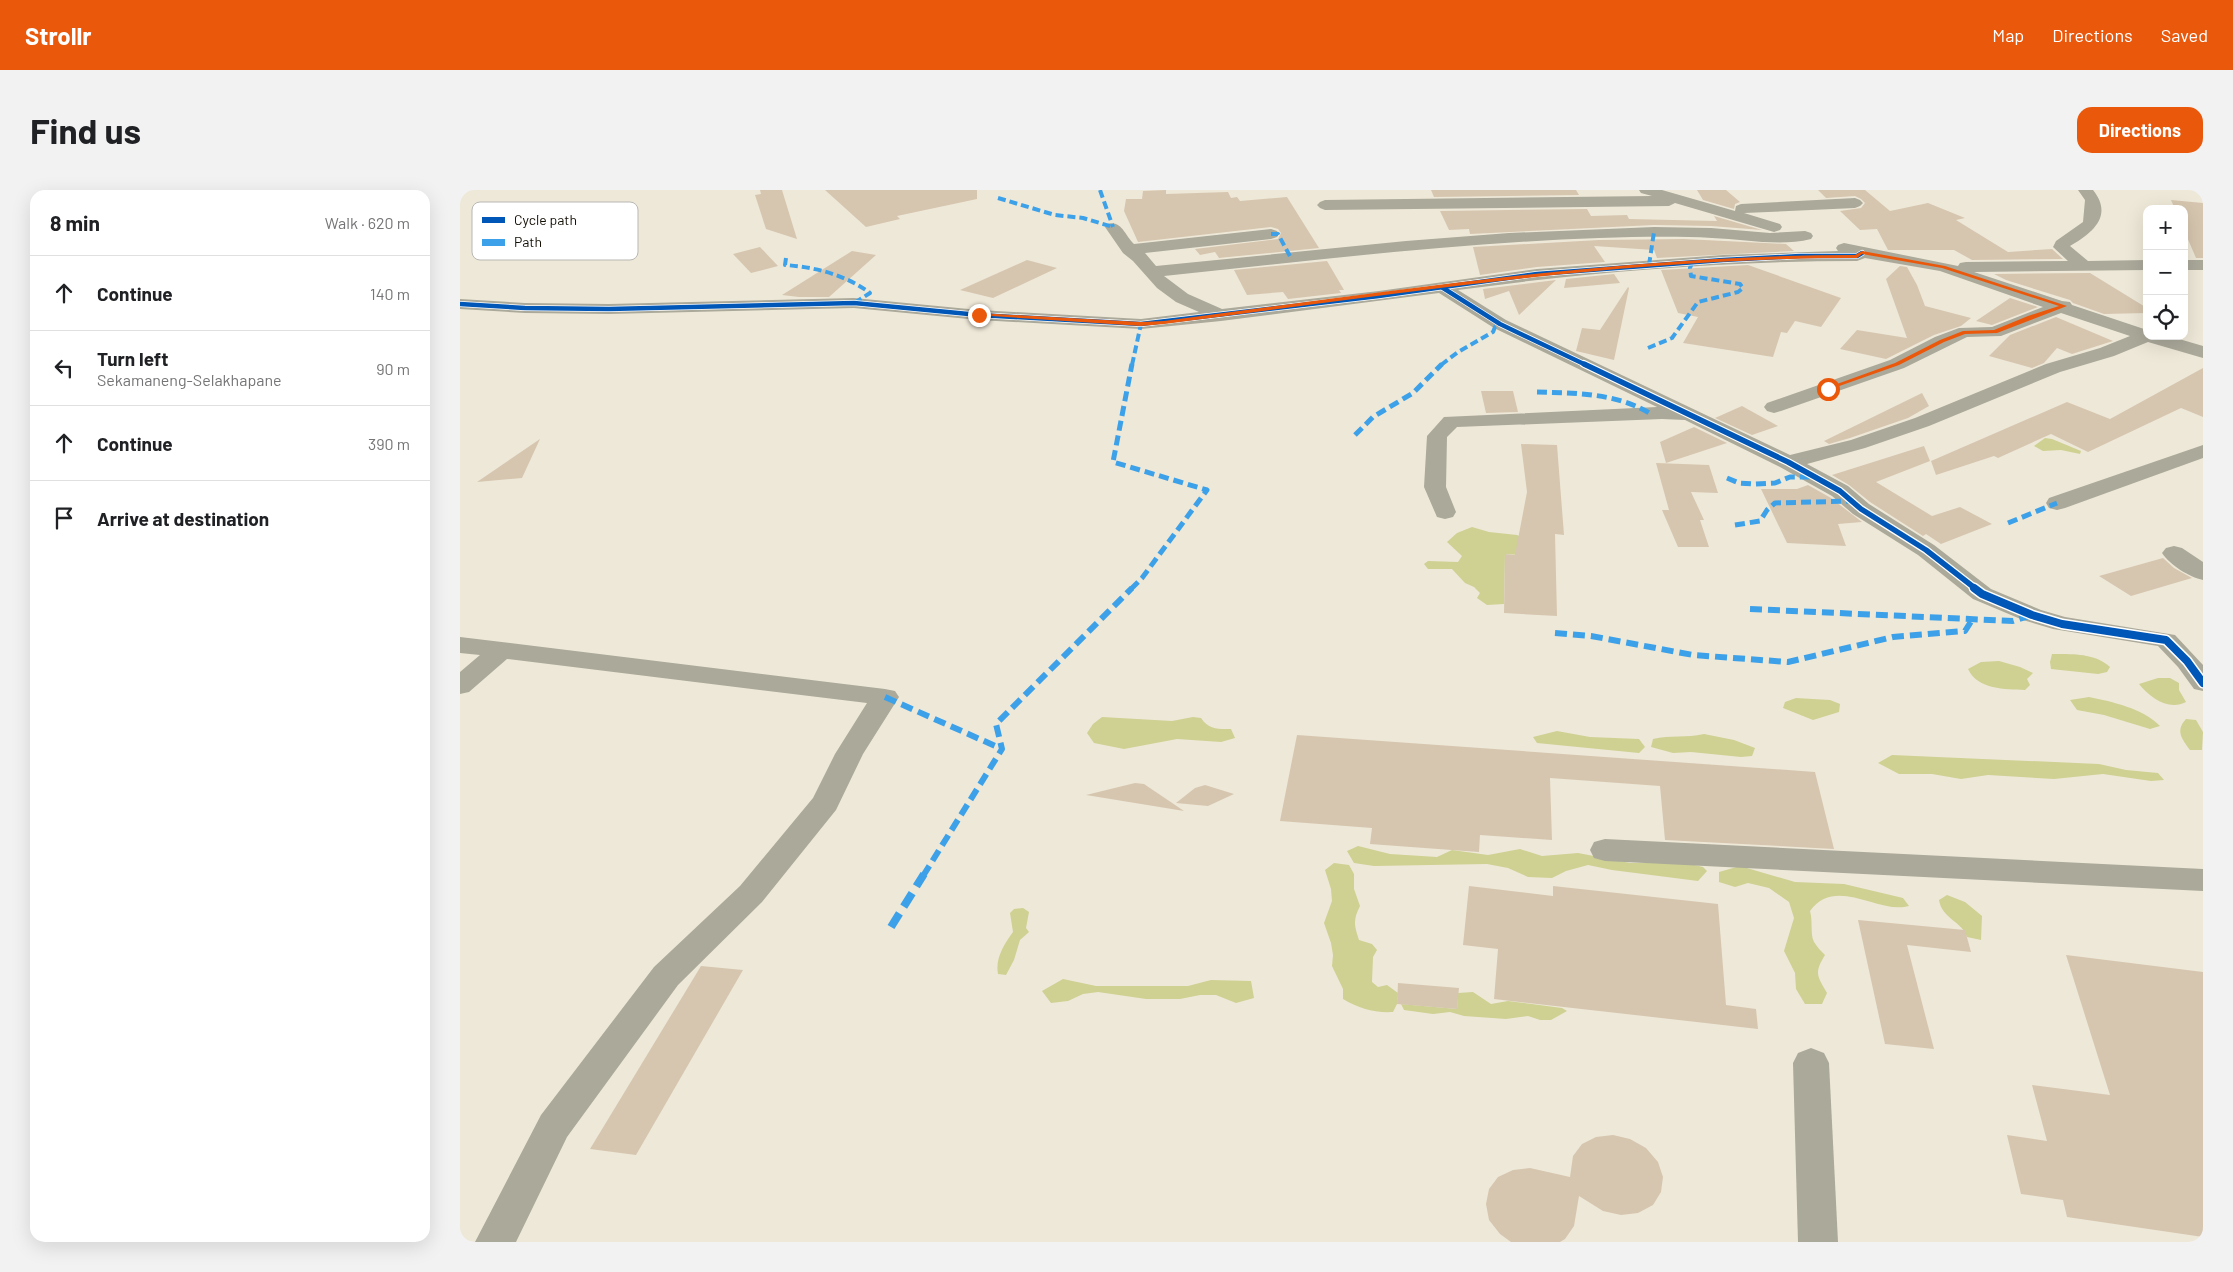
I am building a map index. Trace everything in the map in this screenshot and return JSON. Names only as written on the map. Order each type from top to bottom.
[{"type":"street","points":[[1646,190],[1722,210],[1862,253],[1943,267],[2064,306],[2143,335]]},
{"type":"street","points":[[2084,266],[2061,247],[2062,244],[2089,228],[2092,220],[2093,200],[2085,190]]},
{"type":"street","points":[[1324,205],[1559,201],[1652,202],[1683,199]]},
{"type":"street","points":[[1722,210],[1855,203]]},
{"type":"street","points":[[1441,243],[1435,220],[1460,213]]},
{"type":"street","points":[[1762,223],[1838,216]]},
{"type":"street","points":[[1113,227],[1129,250],[1148,267],[1162,286],[1221,316]]},
{"type":"street","points":[[1150,272],[1405,245],[1559,235],[1654,232],[1775,237],[1805,236]]},
{"type":"street","points":[[1129,250],[1271,234]]},
{"type":"street","points":[[460,304],[525,308],[609,308],[854,303],[979,315],[1141,324],[1221,316],[1443,288],[1537,274],[1800,256],[1857,256],[1862,253]]},
{"type":"street","points":[[1943,267],[2143,265]]},
{"type":"street","points":[[2188,265],[2203,265]]},
{"type":"street","points":[[1443,288],[1500,324],[1788,462],[1840,491],[1861,509],[1926,550],[1982,594],[2032,615],[2062,624],[2166,640],[2187,661],[2203,683]]},
{"type":"street","points":[[1774,407],[1897,364],[1942,341],[1965,332],[1995,332],[2030,317],[2064,306]]},
{"type":"street","points":[[1788,462],[1858,444],[1922,422],[2053,368],[2107,352],[2143,338]]},
{"type":"street","points":[[2161,340],[2203,352]]},
{"type":"street","points":[[1445,512],[1436,487],[1437,436],[1451,421],[1662,413],[1688,414]]},
{"type":"street","points":[[2057,503],[2203,451]]},
{"type":"street","points":[[2174,553],[2203,573]]},
{"type":"street","points":[[460,645],[885,697],[849,754],[826,803],[750,894],[666,976],[554,1126],[495,1242]]},
{"type":"street","points":[[460,686],[500,651]]},
{"type":"street","points":[[1605,850],[2203,880]]},
{"type":"street","points":[[1810,1063],[1818,1242]]},
{"type":"green space","points":[[2045,438],[2081,451],[2080,454],[2061,450],[2043,451],[2034,446]]},
{"type":"green space","points":[[1472,527],[1489,532],[1517,535],[1526,539],[1521,555],[1505,554],[1504,604],[1487,605],[1477,598],[1480,593],[1474,587],[1465,583],[1452,569],[1428,569],[1424,564],[1428,561],[1458,562],[1462,556],[1447,542],[1457,533]]},
{"type":"green space","points":[[2052,654],[2075,654],[2090,657],[2104,662],[2110,667],[2107,672],[2098,674],[2051,669]]},
{"type":"green space","points":[[1999,661],[2033,673],[2027,679],[2030,685],[2025,690],[1985,685],[1972,676],[1968,669],[1981,662]]},
{"type":"green space","points":[[2158,678],[2170,678],[2179,683],[2179,690],[2186,702],[2173,705],[2160,702],[2139,684]]},
{"type":"green space","points":[[2089,697],[2136,710],[2160,726],[2150,729],[2104,715],[2077,710],[2070,700]]},
{"type":"green space","points":[[1796,698],[1830,700],[1840,704],[1839,712],[1813,720],[1783,708],[1785,702]]},
{"type":"green space","points":[[1102,717],[1172,721],[1193,717],[1201,718],[1211,727],[1231,729],[1235,738],[1221,742],[1177,739],[1124,749],[1094,743],[1087,733],[1093,724]]},
{"type":"green space","points":[[2186,719],[2196,720],[2203,732],[2202,750],[2190,750],[2182,739],[2180,731]]},
{"type":"green space","points":[[1557,731],[1590,737],[1639,739],[1645,747],[1639,753],[1537,743],[1533,737]]},
{"type":"green space","points":[[1704,734],[1734,740],[1755,748],[1752,756],[1741,757],[1691,752],[1673,753],[1651,747],[1653,739]]},
{"type":"green space","points":[[1892,755],[2099,764],[2126,770],[2158,773],[2164,780],[2151,781],[2103,774],[2054,779],[1988,775],[1961,779],[1932,774],[1899,774],[1878,763]]},
{"type":"green space","points":[[1358,846],[1390,854],[1437,857],[1452,850],[1488,855],[1520,849],[1542,856],[1578,853],[1630,863],[1686,863],[1703,867],[1707,871],[1698,881],[1588,865],[1566,871],[1552,878],[1528,877],[1508,868],[1487,864],[1374,866],[1354,863],[1347,851]]},
{"type":"green space","points":[[1334,863],[1349,865],[1354,874],[1354,889],[1360,906],[1355,919],[1357,935],[1359,940],[1372,944],[1377,950],[1373,957],[1372,982],[1378,987],[1387,985],[1398,993],[1397,1004],[1393,1012],[1379,1012],[1366,1009],[1343,999],[1343,989],[1332,966],[1331,943],[1324,923],[1332,901],[1331,889],[1325,870]]},
{"type":"green space","points":[[1740,866],[1795,882],[1844,884],[1903,898],[1909,906],[1885,906],[1845,896],[1832,896],[1820,901],[1810,911],[1814,942],[1825,955],[1819,966],[1818,974],[1827,993],[1822,1004],[1805,1004],[1796,989],[1795,973],[1784,951],[1794,918],[1789,902],[1769,888],[1748,883],[1735,887],[1719,882],[1719,872]]},
{"type":"green space","points":[[1947,895],[1965,902],[1982,916],[1981,940],[1967,937],[1961,927],[1944,912],[1939,900]]},
{"type":"green space","points":[[1023,908],[1029,912],[1026,928],[1029,932],[1020,940],[1014,960],[1006,975],[998,974],[999,957],[1013,932],[1010,913],[1014,909]]},
{"type":"green space","points":[[1063,979],[1096,986],[1188,986],[1211,980],[1251,981],[1254,998],[1236,1003],[1216,995],[1200,995],[1180,999],[1146,999],[1098,992],[1083,994],[1068,1001],[1051,1003],[1042,991]]},
{"type":"green space","points":[[1473,992],[1491,1004],[1508,1001],[1562,1008],[1567,1011],[1551,1020],[1540,1020],[1528,1016],[1506,1019],[1464,1016],[1450,1012],[1433,1014],[1404,1010],[1401,1004],[1457,1009],[1458,993]]},
{"type":"building","points":[[760,190],[782,190],[797,239],[766,229],[755,195],[761,194]]},
{"type":"building","points":[[825,190],[977,190],[977,199],[897,216],[900,219],[866,227]]},
{"type":"building","points":[[1166,190],[1166,194],[1228,192],[1231,198],[1237,197],[1240,201],[1287,197],[1319,248],[1219,258],[1215,252],[1200,255],[1195,249],[1278,239],[1281,233],[1278,229],[1271,227],[1138,242],[1124,211],[1126,199],[1142,199],[1143,191]]},
{"type":"building","points":[[1431,190],[1576,190],[1579,195],[1434,197]]},
{"type":"building","points":[[1697,190],[1726,190],[1740,202],[1735,204],[1734,209],[1703,200]]},
{"type":"building","points":[[1818,190],[1865,190],[1890,211],[1928,203],[1965,218],[1956,220],[2008,252],[2052,249],[2063,259],[1972,260],[1954,250],[1888,250],[1877,229],[1860,230],[1840,211],[1861,208],[1865,203],[1861,199],[1855,196],[1826,198]]},
{"type":"building","points":[[2171,200],[2203,203],[2203,258],[2196,258],[2188,239],[2188,205],[2173,205]]},
{"type":"building","points":[[1587,209],[1591,216],[1627,215],[1629,219],[1717,221],[1714,216],[1762,230],[1711,226],[1654,225],[1470,234],[1469,229],[1449,230],[1440,211]]},
{"type":"building","points":[[1684,239],[1786,244],[1794,251],[1657,258],[1654,250],[1594,246],[1605,262],[1537,267],[1480,275],[1473,247],[1599,240]]},
{"type":"building","points":[[760,247],[778,266],[751,273],[733,254]]},
{"type":"building","points":[[852,251],[876,255],[829,297],[782,295]]},
{"type":"building","points":[[1027,260],[1057,268],[993,298],[960,290]]},
{"type":"building","points":[[1327,261],[1344,290],[1339,290],[1341,293],[1288,299],[1283,292],[1247,295],[1234,270]]},
{"type":"building","points":[[1748,265],[1841,298],[1821,327],[1795,321],[1787,333],[1781,332],[1773,357],[1683,343],[1698,317],[1678,313],[1661,270]]},
{"type":"building","points":[[1900,266],[1907,267],[1917,285],[1925,306],[1971,318],[1961,326],[1934,335],[1886,359],[1840,349],[1857,330],[1907,338],[1886,279]]},
{"type":"building","points":[[2090,273],[2143,306],[2143,313],[2104,314],[2073,303],[2070,300],[2006,280],[1994,274]]},
{"type":"building","points":[[1614,274],[1620,283],[1564,288],[1566,279]]},
{"type":"building","points":[[1556,280],[1519,315],[1509,291],[1485,299],[1483,289]]},
{"type":"building","points":[[1628,287],[1614,360],[1576,351],[1582,328],[1600,330]]},
{"type":"building","points":[[2010,298],[2038,307],[1992,325],[1976,321]]},
{"type":"building","points":[[2056,317],[2113,341],[2072,354],[2057,348],[2044,363],[2032,368],[1989,356],[2010,335]]},
{"type":"building","points":[[2203,368],[2203,417],[2181,408],[2088,452],[2051,434],[1998,458],[1994,456],[1936,475],[1931,461],[2067,402],[2110,419]]},
{"type":"building","points":[[1481,391],[1513,391],[1518,412],[1486,413]]},
{"type":"building","points":[[1922,393],[1929,406],[1908,418],[1829,444],[1824,441]]},
{"type":"building","points":[[1742,406],[1778,426],[1752,435],[1715,418]]},
{"type":"building","points":[[1694,427],[1727,443],[1666,463],[1660,442]]},
{"type":"building","points":[[540,439],[522,478],[477,482]]},
{"type":"building","points":[[1521,444],[1557,445],[1564,535],[1555,534],[1557,616],[1504,613],[1505,554],[1515,555],[1527,492]]},
{"type":"building","points":[[1924,446],[1930,461],[1876,482],[1932,516],[1960,507],[1992,524],[1941,544],[1926,534],[1923,536],[1832,475]]},
{"type":"building","points":[[1656,463],[1709,465],[1718,493],[1691,492],[1704,520],[1700,520],[1709,547],[1678,547],[1662,510],[1669,510]]},
{"type":"building","points":[[1808,485],[1831,498],[1862,522],[1838,524],[1846,546],[1787,543],[1761,489],[1797,489]]},
{"type":"building","points":[[2163,558],[2174,568],[2192,578],[2131,596],[2099,576]]},
{"type":"building","points":[[1297,735],[1815,772],[1834,849],[1665,840],[1660,786],[1550,778],[1552,840],[1480,835],[1479,852],[1370,844],[1372,828],[1280,821]]},
{"type":"building","points":[[1135,783],[1144,784],[1184,811],[1086,795]]},
{"type":"building","points":[[1205,785],[1234,794],[1208,806],[1176,803],[1195,788]]},
{"type":"building","points":[[1469,886],[1553,896],[1553,886],[1718,904],[1726,1005],[1756,1009],[1758,1029],[1494,999],[1498,949],[1463,945]]},
{"type":"building","points":[[1858,920],[1965,930],[1971,952],[1907,945],[1934,1049],[1885,1044]]},
{"type":"building","points":[[2066,955],[2203,972],[2203,1237],[2067,1217],[2063,1200],[2021,1194],[2007,1135],[2047,1141],[2032,1085],[2110,1095]]},
{"type":"building","points":[[701,966],[743,970],[636,1155],[590,1149]]},
{"type":"building","points":[[1398,983],[1459,988],[1457,1009],[1397,1004]]},
{"type":"building","points":[[1613,1135],[1630,1139],[1646,1148],[1658,1162],[1663,1177],[1661,1192],[1653,1205],[1638,1213],[1621,1215],[1603,1211],[1579,1196],[1574,1226],[1565,1239],[1560,1242],[1511,1242],[1500,1234],[1489,1220],[1486,1204],[1489,1189],[1498,1177],[1513,1170],[1530,1168],[1570,1177],[1573,1156],[1582,1144],[1596,1137]]},
{"type":"marked path","points":[[1100,190],[1113,227]]},
{"type":"marked path","points":[[998,198],[1055,215],[1083,218],[1113,227]]},
{"type":"marked path","points":[[1649,265],[1654,232]]},
{"type":"marked path","points":[[1271,234],[1278,234],[1291,258]]},
{"type":"marked path","points":[[786,258],[785,265],[806,267],[830,273],[853,282],[870,293],[856,302]]},
{"type":"marked path","points":[[1648,348],[1672,338],[1698,302],[1738,292],[1743,288],[1740,284],[1691,276],[1690,268],[1692,262]]},
{"type":"marked path","points":[[891,927],[1002,749],[996,724],[1142,578],[1207,490],[1113,462],[1122,409],[1141,324]]},
{"type":"marked path","points":[[1355,435],[1367,421],[1408,397],[1447,360],[1493,332],[1495,327],[1500,324]]},
{"type":"marked path","points":[[1537,392],[1580,394],[1612,399],[1627,402],[1651,414]]},
{"type":"marked path","points":[[1727,478],[1739,483],[1754,484],[1775,483],[1790,477],[1811,477]]},
{"type":"marked path","points":[[1735,525],[1760,521],[1767,510],[1775,503],[1852,501]]},
{"type":"marked path","points":[[2008,523],[2057,503]]},
{"type":"marked path","points":[[1750,609],[2013,621],[2032,615]]},
{"type":"marked path","points":[[1555,633],[1591,636],[1693,655],[1788,662],[1893,637],[1965,631],[1972,620]]},
{"type":"marked path","points":[[885,697],[1002,749]]},
{"type":"cycle path","points":[[460,304],[525,308],[609,309],[854,303],[979,315],[1141,324],[1379,296],[1537,274],[1723,260],[1800,256],[1857,256],[1862,253]]},
{"type":"cycle path","points":[[1443,288],[1500,324],[1788,462],[1840,491],[1861,509],[1926,550],[1982,594],[2032,615],[2062,624],[2166,640],[2187,661],[2203,683]]},
{"type":"route","points":[[979,315],[1141,324],[1164,323],[1271,308],[1443,288],[1537,274],[1723,260],[1800,256],[1857,256],[1862,253],[1943,267],[2064,306],[2030,317],[1995,332],[1965,332],[1942,341],[1897,364],[1828,389]]}]
